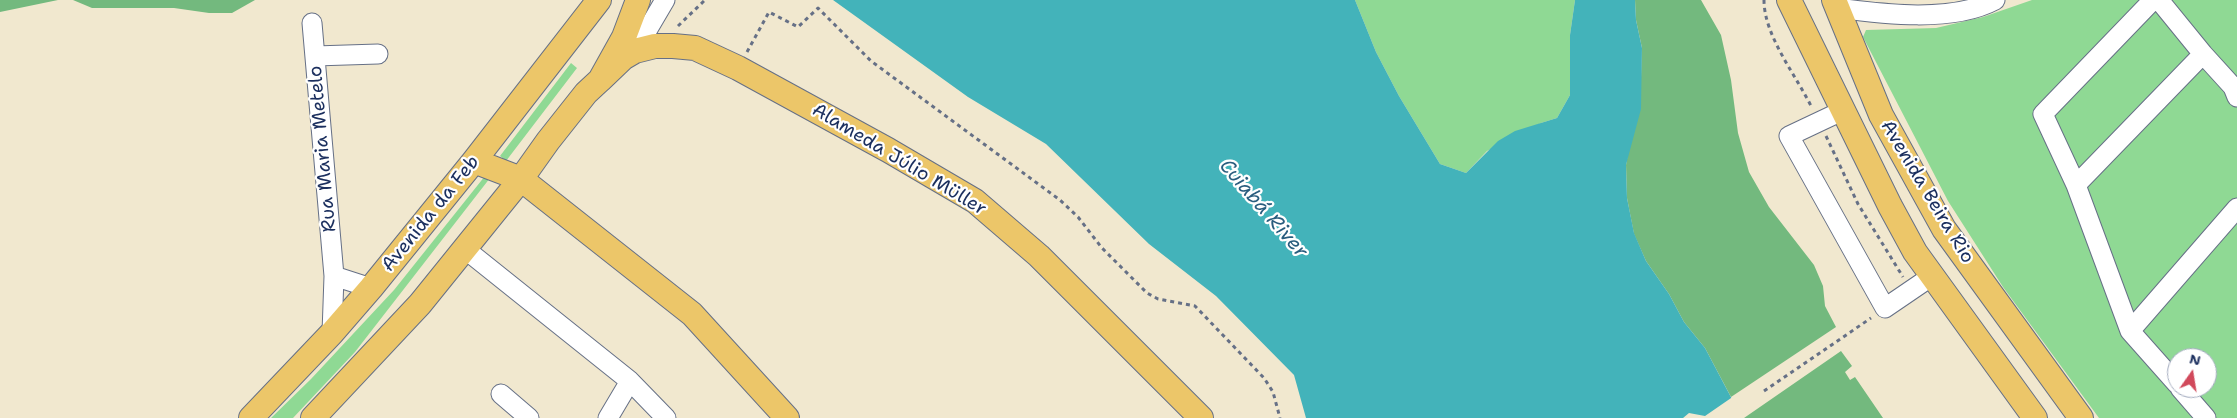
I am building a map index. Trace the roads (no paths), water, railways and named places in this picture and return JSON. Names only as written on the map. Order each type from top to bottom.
[{"type":"main road","name":"Avenida da Feb","points":[[251,418],[332,333],[371,288],[474,161],[599,0]]},
{"type":"main road","name":"Avenida Beira Rio","points":[[1789,0],[1890,206],[1916,252],[2035,418]]},
{"type":"main road","name":"Avenida Beira Rio","points":[[1830,3],[1881,115],[1944,229],[2082,418]]},
{"type":"main road","points":[[600,80],[614,57],[638,6]]},
{"type":"main road","name":"Alameda Júlio Müller","points":[[645,49],[673,46],[695,48],[738,68],[975,201],[1039,256],[1191,414]]},
{"type":"main road","points":[[313,418],[420,304],[521,179],[586,93],[623,58],[645,49]]},
{"type":"main road","points":[[474,161],[521,179],[692,314],[787,418]]},
{"type":"street","points":[[645,49],[665,0]]},
{"type":"street","points":[[1830,3],[1894,15],[1944,14],[1995,0]]},
{"type":"street","points":[[2154,0],[2043,114],[2076,185],[2130,331],[2167,373]]},
{"type":"street","points":[[2159,0],[2233,87],[2237,97]]},
{"type":"street","name":"Rua Maria Metelo","points":[[312,23],[334,276],[332,333]]},
{"type":"street","points":[[315,56],[378,54]]},
{"type":"street","points":[[2076,185],[2203,54]]},
{"type":"street","points":[[1844,110],[1790,136],[1885,308],[1932,276]]},
{"type":"street","points":[[2130,331],[2237,208]]},
{"type":"street","points":[[465,249],[630,381],[666,418]]},
{"type":"street","points":[[334,276],[371,288]]},
{"type":"street","points":[[608,418],[630,381]]},
{"type":"street","points":[[501,394],[529,418]]},
{"type":"street","points":[[2189,398],[2206,418]]},
{"type":"water","name":"Cuiabá River","points":[[833,0],[1355,0],[1376,52],[1399,96],[1440,164],[1466,173],[1498,141],[1515,131],[1557,118],[1570,95],[1570,35],[1575,0],[1635,0],[1636,20],[1642,48],[1641,109],[1626,165],[1627,198],[1634,233],[1646,261],[1669,294],[1684,322],[1705,348],[1742,418],[1306,418],[1294,375],[1216,296],[1149,244],[1046,144],[968,97]]}]
